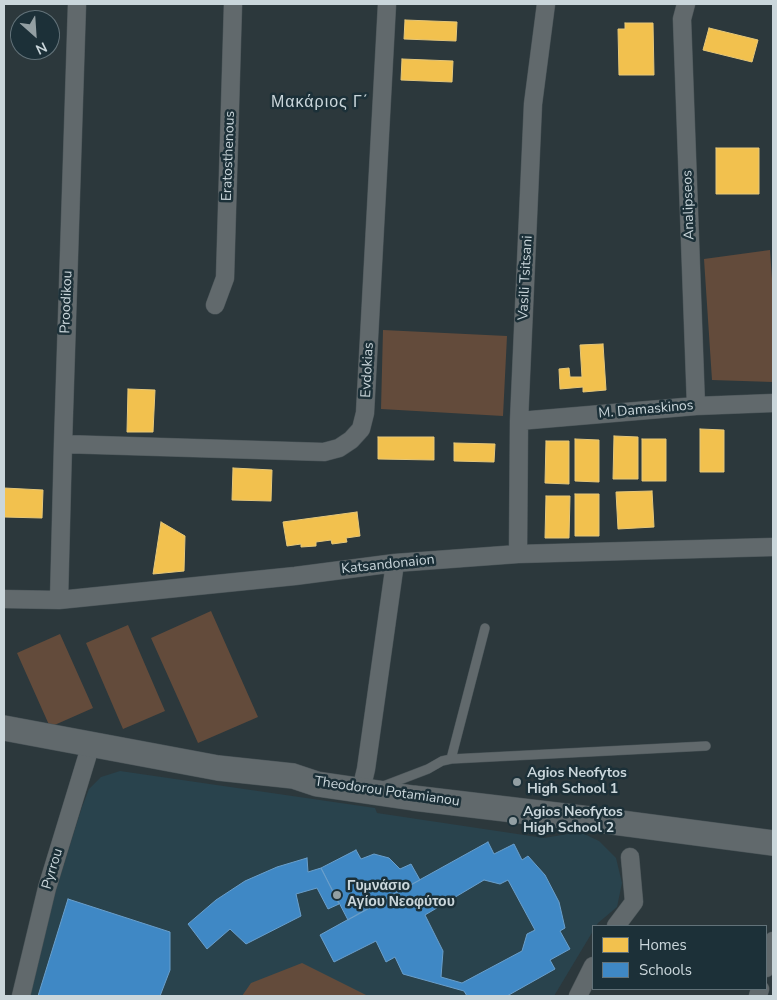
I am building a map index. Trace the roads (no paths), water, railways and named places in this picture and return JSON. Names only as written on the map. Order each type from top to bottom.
[{"type":"main road","name":"Theodorou Potamianou","points":[[4,728],[218,768],[293,776],[317,784],[773,842]]},
{"type":"street","name":"Proodikou","points":[[59,600],[62,444],[77,4]]},
{"type":"street","name":"Eratosthenous","points":[[215,306],[225,278],[232,4]]},
{"type":"street","name":"Evdokias","points":[[62,444],[324,452],[339,448],[351,440],[361,429],[365,414],[387,4]]},
{"type":"street","name":"Vasili Tsitsani","points":[[518,554],[519,421],[533,104],[546,4]]},
{"type":"street","name":"Analipseos","points":[[686,4],[682,19],[696,406]]},
{"type":"street","name":"M. Damaskinos","points":[[519,421],[696,406],[773,403]]},
{"type":"street","name":"Katsandonaion","points":[[4,599],[59,600],[295,576],[395,563],[518,554],[773,547]]},
{"type":"street","points":[[365,790],[366,769],[395,563]]},
{"type":"street","name":"Pyrrou","points":[[21,996],[47,888],[91,744]]},
{"type":"street","points":[[617,925],[634,902],[630,857]]},
{"type":"street","points":[[767,964],[773,941]]},
{"type":"street","points":[[578,996],[592,968]]},
{"type":"lane","points":[[451,759],[484,628]]},
{"type":"lane","points":[[365,790],[428,769],[442,761],[451,759],[706,746]]},
{"type":"place","name":"Agios Neofytos High School 1","points":[[517,782]]},
{"type":"place","name":"Agios Neofytos High School 2","points":[[513,821]]},
{"type":"place","name":"Γυμνάσιο Αγίου Νεοφύτου","points":[[337,895]]},
{"type":"district","name":"Μακάριος Γ΄","points":[[320,103]]}]
